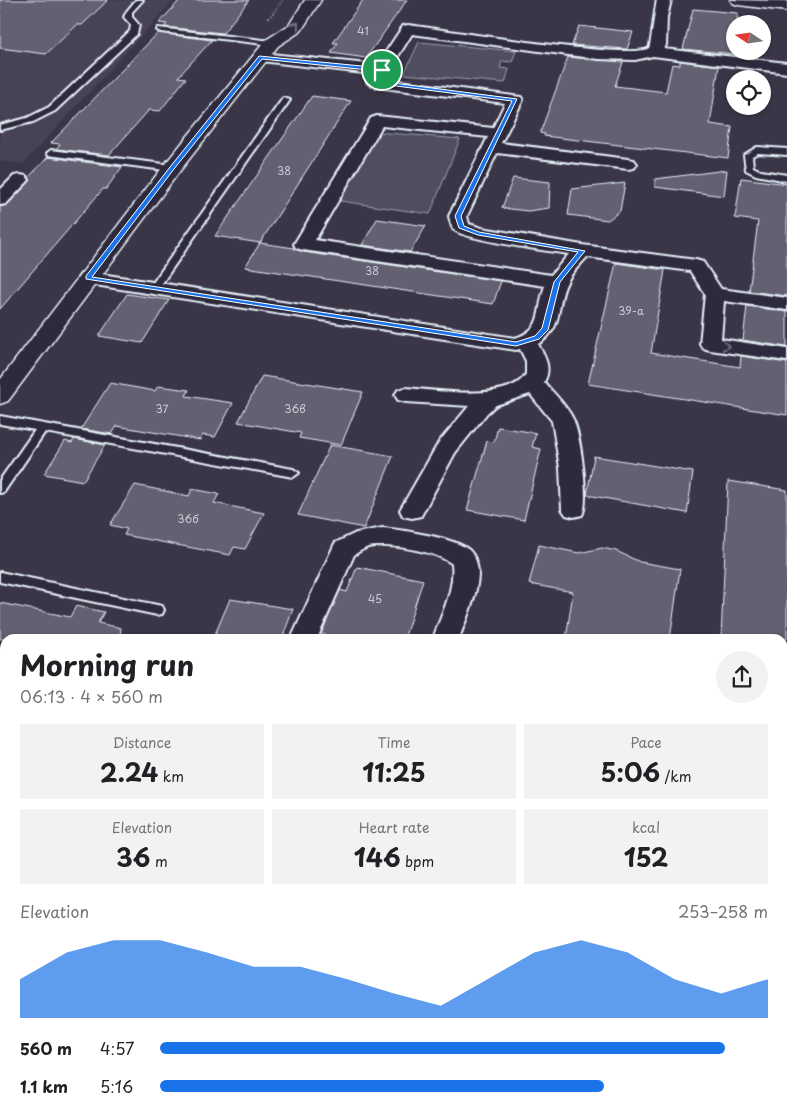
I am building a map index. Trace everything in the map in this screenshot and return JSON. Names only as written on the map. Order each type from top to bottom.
[{"type":"main road","points":[[266,50],[295,28],[313,0]]},
{"type":"main road","points":[[738,0],[787,6]]},
{"type":"main road","points":[[0,396],[172,168],[266,50],[283,16]]},
{"type":"street","points":[[653,52],[659,45],[660,17],[664,0]]},
{"type":"street","points":[[787,68],[653,52],[635,56],[598,55],[408,29],[375,82],[515,100],[458,216],[461,227],[478,233],[582,251],[696,266],[715,294],[710,344],[787,355]]},
{"type":"street","points":[[266,50],[382,70]]},
{"type":"street","points":[[557,282],[302,244],[377,121],[628,164]]},
{"type":"street","points":[[0,200],[20,180]]},
{"type":"street","points":[[88,278],[516,344],[527,342],[537,337],[546,328],[557,282],[582,251]]},
{"type":"street","points":[[715,294],[787,304]]},
{"type":"street","points":[[406,395],[487,400],[512,392],[532,382],[537,374],[538,364],[527,342]]},
{"type":"street","points":[[532,382],[563,420],[572,468],[574,510]]},
{"type":"street","points":[[412,510],[439,457],[461,428],[487,400]]},
{"type":"street","points":[[306,634],[344,549],[352,542],[368,537],[381,536],[452,551],[461,557],[465,564],[466,577],[448,634]]},
{"type":"lane","points":[[0,128],[30,120],[52,109],[134,32],[135,25],[128,17],[129,12],[140,0]]},
{"type":"lane","points":[[161,30],[266,50]]},
{"type":"lane","points":[[155,287],[286,100]]},
{"type":"lane","points":[[787,152],[757,150],[748,155],[749,168],[754,171],[787,178]]},
{"type":"lane","points":[[51,153],[172,168]]},
{"type":"lane","points":[[0,420],[293,473]]},
{"type":"lane","points":[[0,489],[42,428]]},
{"type":"lane","points":[[0,577],[157,610]]},
{"type":"shaded area","points":[[0,0],[174,0],[23,164],[0,161]]},
{"type":"shaded area","points":[[419,42],[516,51],[512,62],[502,61],[500,68],[509,69],[505,83],[404,74]]},
{"type":"shaded area","points":[[376,132],[460,139],[430,214],[340,201]]},
{"type":"building","points":[[0,0],[108,0],[82,25],[77,25],[46,54],[0,48]]},
{"type":"building","points":[[180,0],[249,0],[223,33],[164,27],[167,24],[159,23]]},
{"type":"building","points":[[363,0],[407,0],[366,58],[331,53],[338,43],[333,43]]},
{"type":"building","points":[[693,9],[738,13],[738,15],[726,15],[726,53],[683,49]]},
{"type":"building","points":[[579,26],[633,32],[627,49],[572,45]]},
{"type":"building","points":[[158,33],[212,40],[178,77],[186,78],[160,111],[149,110],[109,155],[56,149],[60,144],[51,143]]},
{"type":"building","points":[[568,57],[623,62],[615,86],[666,92],[672,64],[680,65],[680,61],[719,66],[710,124],[732,127],[728,158],[544,136],[545,134],[540,133]]},
{"type":"building","points":[[312,96],[351,101],[260,243],[215,236]]},
{"type":"building","points":[[48,157],[122,167],[106,189],[103,189],[0,309],[0,207],[7,205],[30,181],[29,177]]},
{"type":"building","points":[[727,170],[724,196],[655,187],[655,179]]},
{"type":"building","points":[[513,178],[550,182],[549,208],[528,211],[502,208]]},
{"type":"building","points":[[741,178],[787,184],[787,296],[749,291],[758,221],[735,218]]},
{"type":"building","points":[[625,183],[620,211],[608,220],[568,215],[572,189]]},
{"type":"building","points":[[377,219],[426,226],[410,252],[362,245]]},
{"type":"building","points":[[260,243],[294,248],[303,252],[501,281],[493,304],[245,267]]},
{"type":"building","points":[[616,263],[665,270],[651,353],[740,367],[741,356],[787,363],[787,415],[588,384]]},
{"type":"building","points":[[127,294],[169,300],[142,343],[99,336]]},
{"type":"building","points":[[747,306],[787,312],[787,347],[743,340]]},
{"type":"building","points":[[262,376],[363,392],[341,445],[299,438],[301,433],[238,422]]},
{"type":"building","points":[[110,383],[155,391],[158,386],[189,390],[186,396],[233,403],[215,437],[203,435],[200,440],[117,426],[112,434],[81,429]]},
{"type":"building","points":[[498,427],[536,433],[532,447],[541,449],[524,520],[467,510],[487,441],[494,442]]},
{"type":"building","points":[[74,439],[105,445],[83,481],[44,474],[65,441],[72,443]]},
{"type":"building","points":[[330,445],[393,456],[364,528],[298,515]]},
{"type":"building","points":[[594,456],[693,472],[687,513],[587,495]]},
{"type":"building","points":[[728,481],[787,490],[787,634],[721,634]]},
{"type":"building","points":[[135,485],[189,496],[192,489],[219,494],[214,503],[264,513],[245,549],[234,547],[230,555],[124,535],[127,529],[110,525]]},
{"type":"building","points":[[539,545],[579,553],[602,548],[616,551],[640,562],[680,569],[671,634],[567,634],[573,592],[529,584]]},
{"type":"building","points":[[357,567],[423,580],[406,634],[321,634],[340,590],[347,592]]},
{"type":"building","points":[[230,599],[293,609],[284,634],[215,634]]},
{"type":"building","points":[[0,603],[70,617],[76,606],[104,612],[98,623],[121,628],[120,634],[0,634]]},
{"type":"route","points":[[261,57],[382,70],[375,82],[515,100],[458,216],[461,227],[478,233],[582,251],[557,282],[546,328],[537,337],[527,342],[516,344],[88,278],[172,168],[261,57]]}]
